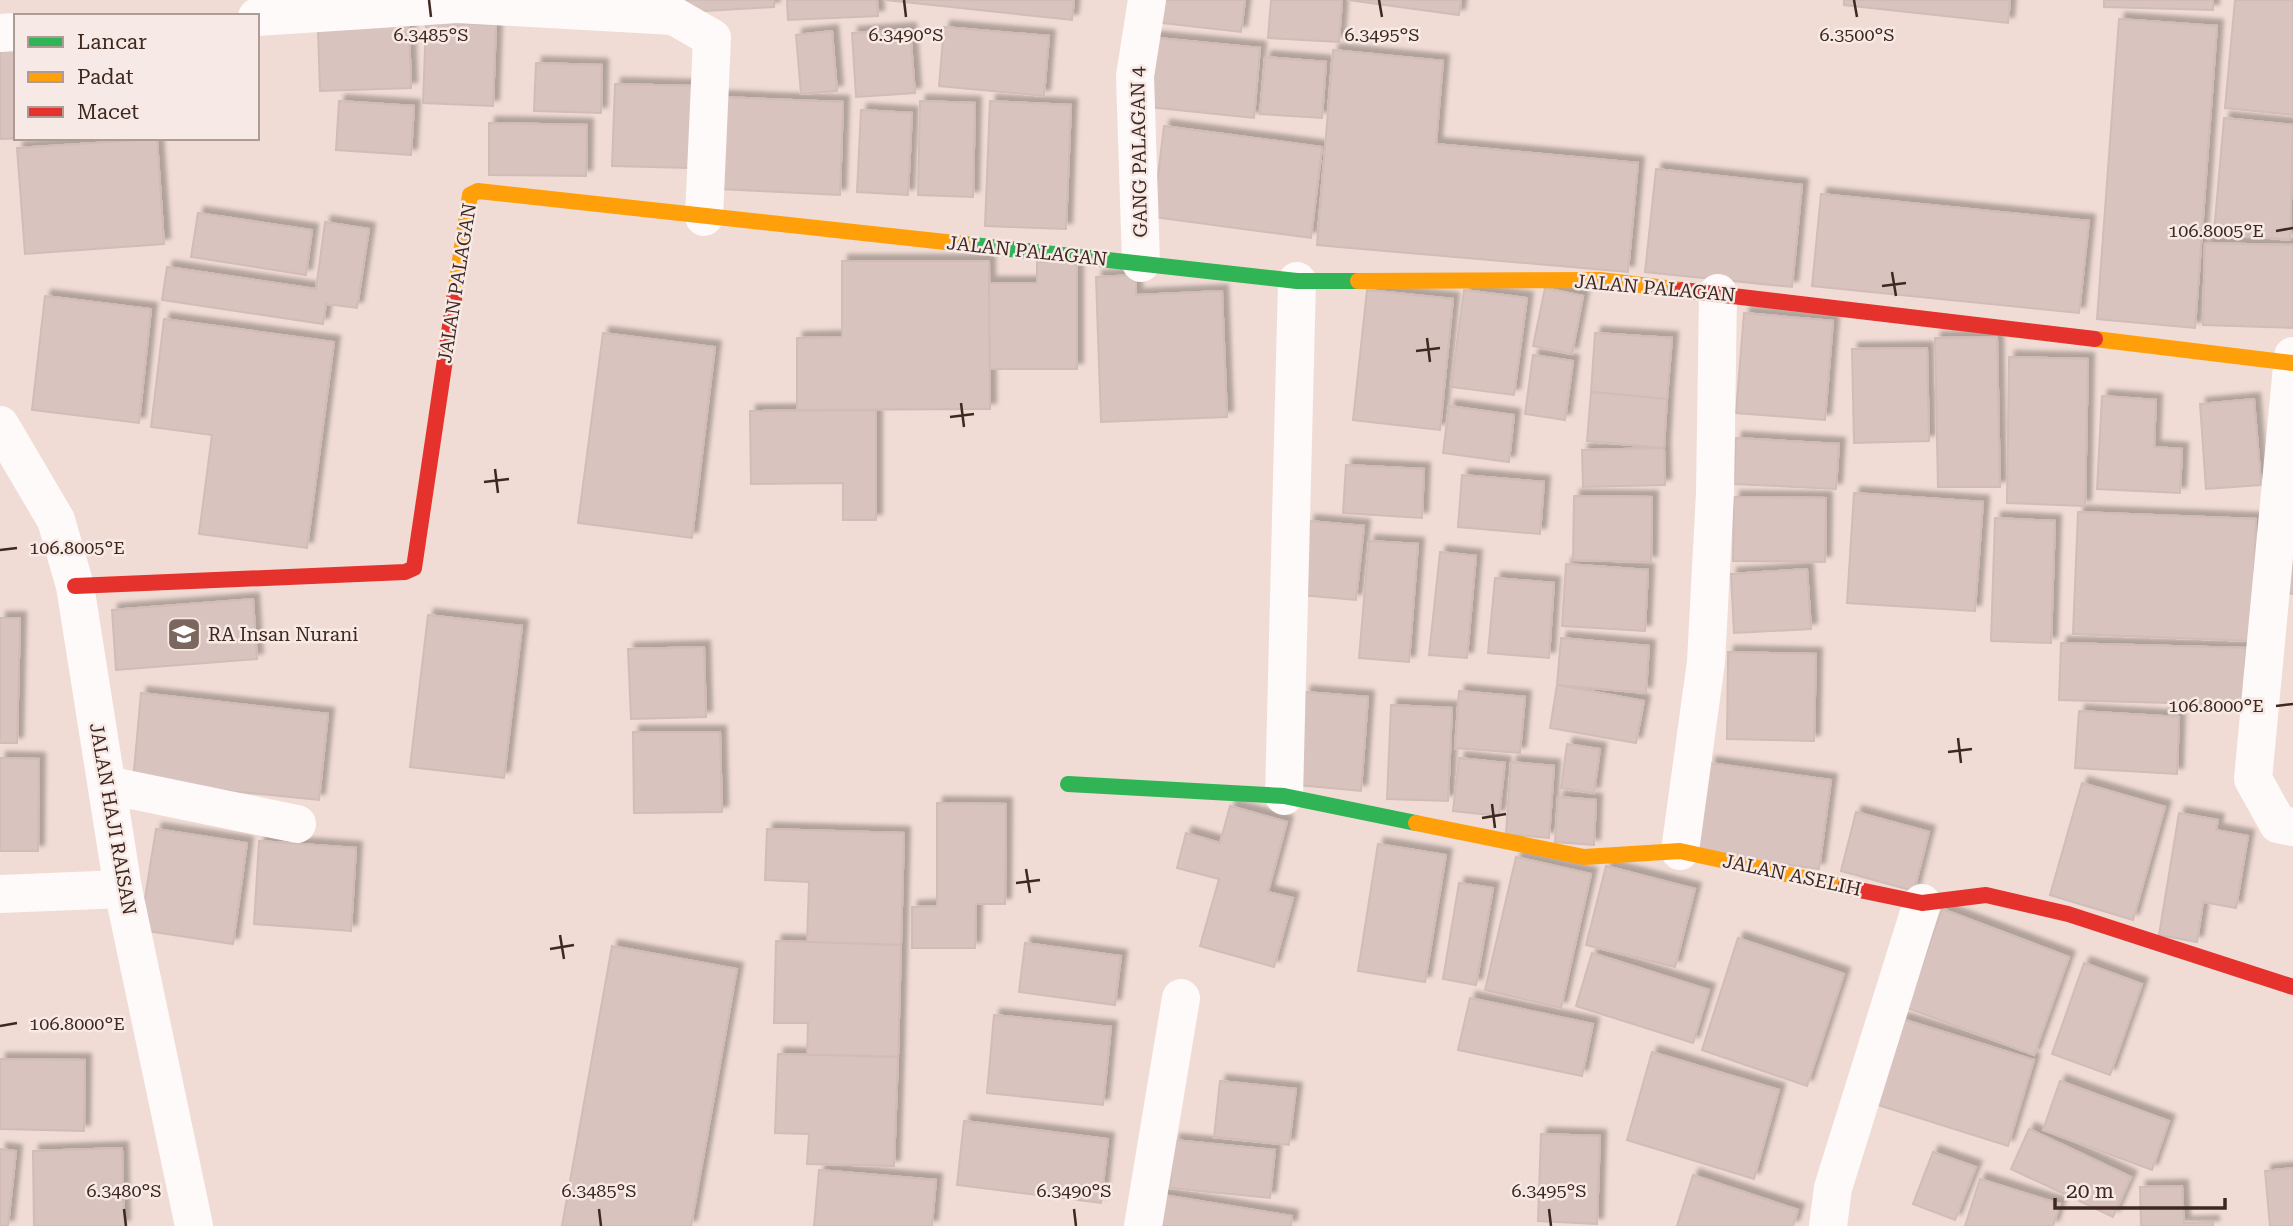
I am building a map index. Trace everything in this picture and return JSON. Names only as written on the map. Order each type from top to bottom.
[{"type":"street","name":"GANG PALAGAN 4","points":[[1141,263],[1135,76],[1147,0]]},
{"type":"street","points":[[259,17],[457,4],[674,16],[712,38],[705,217]]},
{"type":"street","name":"JALAN PALAGAN","points":[[75,586],[408,572],[414,568],[471,193],[478,191],[1297,281],[1600,280],[2292,359]]},
{"type":"street","points":[[1284,796],[1297,281]]},
{"type":"street","points":[[1680,850],[1706,663],[1715,493],[1718,293]]},
{"type":"street","points":[[2292,359],[2253,779],[2278,824],[2293,827]]},
{"type":"street","name":"JALAN HAJI RAISAN","points":[[0,425],[56,520],[75,586],[123,889],[194,1226]]},
{"type":"street","name":"JALAN ASELIH","points":[[1068,784],[1284,796],[1584,857],[1680,850],[1922,903],[1986,895],[2068,914],[2293,987]]},
{"type":"street","points":[[107,785],[297,824]]},
{"type":"street","points":[[0,894],[123,889]]},
{"type":"street","points":[[1828,1226],[1833,1188],[1922,903]]},
{"type":"street","points":[[1143,1226],[1181,998]]},
{"type":"building","points":[[686,0],[774,0],[774,7],[687,12]]},
{"type":"building","points":[[787,0],[877,0],[878,16],[788,20]]},
{"type":"building","points":[[885,0],[1074,0],[1072,20]]},
{"type":"building","points":[[1157,0],[1245,0],[1241,32],[1154,22]]},
{"type":"building","points":[[1271,0],[1342,0],[1339,42],[1268,38]]},
{"type":"building","points":[[1348,0],[1461,0],[1459,15]]},
{"type":"building","points":[[1844,0],[2010,0],[2008,23],[1844,5]]},
{"type":"building","points":[[2104,0],[2213,0],[2213,10],[2104,7]]},
{"type":"building","points":[[2235,0],[2293,0],[2293,115],[2225,108]]},
{"type":"building","points":[[2119,19],[2217,26],[2195,328],[2097,319]]},
{"type":"building","points":[[426,22],[496,25],[493,106],[423,103]]},
{"type":"building","points":[[409,26],[411,88],[320,91],[318,29]]},
{"type":"building","points":[[944,27],[1049,36],[1044,96],[939,86]]},
{"type":"building","points":[[910,29],[915,93],[856,97],[852,33]]},
{"type":"building","points":[[832,31],[837,91],[801,94],[796,35]]},
{"type":"building","points":[[1147,37],[1260,48],[1254,118],[1139,106]]},
{"type":"building","points":[[14,41],[14,139],[0,139],[0,42]]},
{"type":"building","points":[[1333,50],[1443,61],[1436,144],[1638,163],[1628,272],[1317,245]]},
{"type":"building","points":[[1265,57],[1326,62],[1322,118],[1260,114]]},
{"type":"building","points":[[536,63],[602,65],[601,113],[534,111]]},
{"type":"building","points":[[615,84],[693,86],[690,168],[612,166]]},
{"type":"building","points":[[721,97],[843,102],[840,195],[718,189]]},
{"type":"building","points":[[339,101],[414,106],[411,155],[336,150]]},
{"type":"building","points":[[920,101],[975,103],[973,197],[918,195]]},
{"type":"building","points":[[990,101],[1071,105],[1066,229],[985,226]]},
{"type":"building","points":[[861,110],[912,113],[908,195],[857,192]]},
{"type":"building","points":[[2224,118],[2293,125],[2290,240],[2214,232]]},
{"type":"building","points":[[489,123],[587,125],[586,176],[489,175]]},
{"type":"building","points":[[1164,126],[1322,147],[1311,238],[1153,217]]},
{"type":"building","points":[[157,140],[164,244],[25,254],[17,148]]},
{"type":"building","points":[[1656,169],[1802,185],[1792,287],[1645,272]]},
{"type":"building","points":[[1821,194],[2089,221],[2079,313],[1812,286]]},
{"type":"building","points":[[198,213],[312,230],[306,275],[191,257]]},
{"type":"building","points":[[325,222],[369,229],[357,308],[326,304],[323,324],[162,300],[167,267],[316,289]]},
{"type":"building","points":[[2205,243],[2293,245],[2293,328],[2203,325]]},
{"type":"building","points":[[842,261],[989,261],[990,409],[797,410],[797,338],[842,337]]},
{"type":"building","points":[[1037,262],[1077,262],[1077,369],[990,369],[989,283],[1037,283]]},
{"type":"building","points":[[1136,275],[1136,295],[1222,291],[1227,417],[1101,422],[1096,277]]},
{"type":"building","points":[[1545,288],[1583,296],[1572,354],[1533,346]]},
{"type":"building","points":[[1367,290],[1453,299],[1440,430],[1353,420]]},
{"type":"building","points":[[1464,290],[1527,298],[1514,395],[1451,387]]},
{"type":"building","points":[[45,296],[151,309],[139,423],[32,410]]},
{"type":"building","points":[[1744,313],[1833,321],[1825,420],[1736,413]]},
{"type":"building","points":[[164,319],[334,342],[307,548],[199,534],[212,435],[151,427]]},
{"type":"building","points":[[603,333],[715,347],[692,538],[578,523]]},
{"type":"building","points":[[1595,333],[1672,338],[1667,399],[1591,392]]},
{"type":"building","points":[[1997,337],[2000,487],[1938,487],[1935,338]]},
{"type":"building","points":[[1927,348],[1929,441],[1854,443],[1852,349]]},
{"type":"building","points":[[1533,355],[1573,361],[1565,420],[1525,414]]},
{"type":"building","points":[[2009,357],[2088,359],[2085,506],[2007,503]]},
{"type":"building","points":[[1591,392],[1667,399],[1664,448],[1587,441]]},
{"type":"building","points":[[2102,396],[2156,400],[2154,447],[2182,449],[2180,493],[2097,489]]},
{"type":"building","points":[[2254,399],[2261,485],[2206,489],[2200,404]]},
{"type":"building","points":[[1449,406],[1514,415],[1509,462],[1443,453]]},
{"type":"building","points":[[876,410],[876,520],[843,520],[843,483],[751,484],[750,411]]},
{"type":"building","points":[[1736,438],[1839,444],[1836,489],[1734,484]]},
{"type":"building","points":[[1664,448],[1665,485],[1583,487],[1582,450]]},
{"type":"building","points":[[1346,465],[1424,469],[1422,518],[1343,513]]},
{"type":"building","points":[[1462,475],[1544,482],[1540,534],[1458,527]]},
{"type":"building","points":[[1854,493],[1983,502],[1975,611],[1847,603]]},
{"type":"building","points":[[1574,496],[1652,497],[1651,562],[1573,560]]},
{"type":"building","points":[[1734,497],[1826,498],[1825,562],[1733,561]]},
{"type":"building","points":[[2078,512],[2256,519],[2252,641],[2073,634]]},
{"type":"building","points":[[1995,518],[2055,521],[2051,643],[1991,641]]},
{"type":"building","points":[[1309,521],[1364,526],[1356,600],[1301,595]]},
{"type":"building","points":[[2293,533],[2293,594],[2286,593]]},
{"type":"building","points":[[1369,541],[1418,544],[1409,662],[1359,658]]},
{"type":"building","points":[[1440,552],[1476,556],[1467,658],[1429,655]]},
{"type":"building","points":[[1566,564],[1648,570],[1645,631],[1562,626]]},
{"type":"building","points":[[1807,569],[1811,629],[1734,633],[1731,574]]},
{"type":"building","points":[[1495,578],[1554,583],[1549,658],[1488,653]]},
{"type":"building","name":"RA Insan Nurani","points":[[253,599],[257,659],[116,670],[112,610]]},
{"type":"building","points":[[428,615],[522,626],[504,778],[410,767]]},
{"type":"building","points":[[0,618],[20,618],[17,743],[0,743]]},
{"type":"building","points":[[1561,638],[1649,646],[1646,693],[1557,685]]},
{"type":"building","points":[[2061,643],[2246,648],[2244,705],[2059,700]]},
{"type":"building","points":[[704,647],[706,717],[631,719],[628,649]]},
{"type":"building","points":[[1728,652],[1816,654],[1814,741],[1727,739]]},
{"type":"building","points":[[1557,685],[1644,701],[1636,743],[1550,728]]},
{"type":"building","points":[[1459,691],[1525,697],[1520,753],[1455,748]]},
{"type":"building","points":[[1305,692],[1368,697],[1361,791],[1298,785]]},
{"type":"building","points":[[141,693],[328,714],[319,800],[133,781]]},
{"type":"building","points":[[1391,705],[1452,708],[1448,801],[1387,799]]},
{"type":"building","points":[[2079,711],[2179,717],[2177,774],[2075,768]]},
{"type":"building","points":[[633,732],[720,732],[722,812],[634,813]]},
{"type":"building","points":[[1567,744],[1600,749],[1594,793],[1561,788]]},
{"type":"building","points":[[0,758],[39,759],[38,851],[0,851]]},
{"type":"building","points":[[1459,758],[1505,763],[1499,816],[1453,811]]},
{"type":"building","points":[[1511,762],[1554,766],[1549,838],[1506,834]]},
{"type":"building","points":[[1710,763],[1831,780],[1819,869],[1697,852]]},
{"type":"building","points":[[2082,783],[2165,807],[2133,920],[2050,895]]},
{"type":"building","points":[[1558,797],[1596,800],[1594,845],[1555,842]]},
{"type":"building","points":[[937,803],[1006,804],[1005,904],[976,904],[975,948],[912,948],[912,907],[937,906]]},
{"type":"building","points":[[1230,806],[1287,822],[1268,892],[1293,898],[1274,967],[1200,946],[1219,879],[1177,868],[1186,833],[1220,843]]},
{"type":"building","points":[[1856,812],[1929,832],[1914,891],[1841,871]]},
{"type":"building","points":[[2179,813],[2218,820],[2216,830],[2248,836],[2236,908],[2203,902],[2197,942],[2159,935]]},
{"type":"building","points":[[156,829],[247,843],[233,944],[140,930]]},
{"type":"building","points":[[767,829],[904,833],[901,945],[807,942],[809,882],[765,880]]},
{"type":"building","points":[[259,841],[356,848],[351,931],[254,924]]},
{"type":"building","points":[[1378,844],[1446,855],[1425,982],[1358,971]]},
{"type":"building","points":[[1516,857],[1591,874],[1561,1008],[1485,990]]},
{"type":"building","points":[[1606,866],[1695,889],[1675,967],[1586,945]]},
{"type":"building","points":[[1459,883],[1493,888],[1476,985],[1443,979]]},
{"type":"building","points":[[1942,909],[2069,957],[2034,1055],[1907,1008]]},
{"type":"building","points":[[1738,938],[1844,974],[1807,1086],[1702,1050]]},
{"type":"building","points":[[776,941],[901,945],[898,1057],[807,1055],[808,1023],[774,1023]]},
{"type":"building","points":[[1025,943],[1121,956],[1115,1005],[1019,992]]},
{"type":"building","points":[[612,946],[737,969],[691,1226],[562,1226]]},
{"type":"building","points":[[1592,953],[1709,990],[1693,1043],[1576,1006]]},
{"type":"building","points":[[2084,963],[2142,984],[2110,1075],[2052,1054]]},
{"type":"building","points":[[1470,998],[1593,1024],[1582,1076],[1458,1050]]},
{"type":"building","points":[[994,1015],[1111,1027],[1103,1105],[987,1093]]},
{"type":"building","points":[[1902,1019],[2034,1060],[2008,1146],[1875,1104]]},
{"type":"building","points":[[1652,1052],[1779,1090],[1754,1179],[1627,1140]]},
{"type":"building","points":[[778,1054],[898,1057],[894,1166],[807,1164],[809,1134],[775,1133]]},
{"type":"building","points":[[0,1059],[85,1060],[84,1131],[0,1129]]},
{"type":"building","points":[[1220,1081],[1296,1089],[1289,1145],[1214,1137]]},
{"type":"building","points":[[2060,1081],[2169,1121],[2152,1170],[2043,1130]]},
{"type":"building","points":[[964,1121],[1108,1139],[1101,1203],[957,1185]]},
{"type":"building","points":[[2029,1129],[2131,1177],[2113,1217],[2011,1169]]},
{"type":"building","points":[[1541,1134],[1600,1136],[1597,1224],[1538,1221]]},
{"type":"building","points":[[1174,1140],[1275,1150],[1270,1198],[1170,1188]]},
{"type":"building","points":[[122,1148],[124,1226],[34,1226],[33,1151]]},
{"type":"building","points":[[0,1149],[16,1151],[8,1226],[0,1226]]},
{"type":"building","points":[[1933,1152],[1976,1167],[1955,1220],[1913,1204]]},
{"type":"building","points":[[2293,1168],[2293,1226],[2270,1226],[2265,1171]]},
{"type":"building","points":[[819,1170],[936,1180],[932,1226],[814,1226]]},
{"type":"building","points":[[1693,1175],[1798,1210],[1793,1226],[1677,1226]]},
{"type":"building","points":[[1980,1179],[2060,1204],[2053,1226],[1965,1226]]},
{"type":"building","points":[[2182,1186],[2184,1223],[2213,1222],[2213,1226],[2141,1226],[2140,1187]]},
{"type":"building","points":[[1151,1193],[1292,1216],[1291,1226],[1145,1226]]},
{"type":"traffic: fast","points":[[964,244],[1297,281],[1358,281]]},
{"type":"traffic: fast","points":[[1068,784],[1284,796],[1416,823]]},
{"type":"traffic: slow","points":[[454,299],[470,195],[478,191],[964,244]]},
{"type":"traffic: slow","points":[[1358,281],[1600,280],[1682,290]]},
{"type":"traffic: slow","points":[[2095,339],[2292,363]]},
{"type":"traffic: slow","points":[[1416,823],[1584,857],[1680,851],[1845,887]]},
{"type":"traffic: jam","points":[[1682,290],[2095,339]]},
{"type":"traffic: jam","points":[[75,586],[405,572],[414,568],[454,299]]},
{"type":"traffic: jam","points":[[1845,887],[1922,903],[1986,895],[2068,914],[2293,987]]},
{"type":"place","name":"RA Insan Nurani","points":[[184,634]]}]
